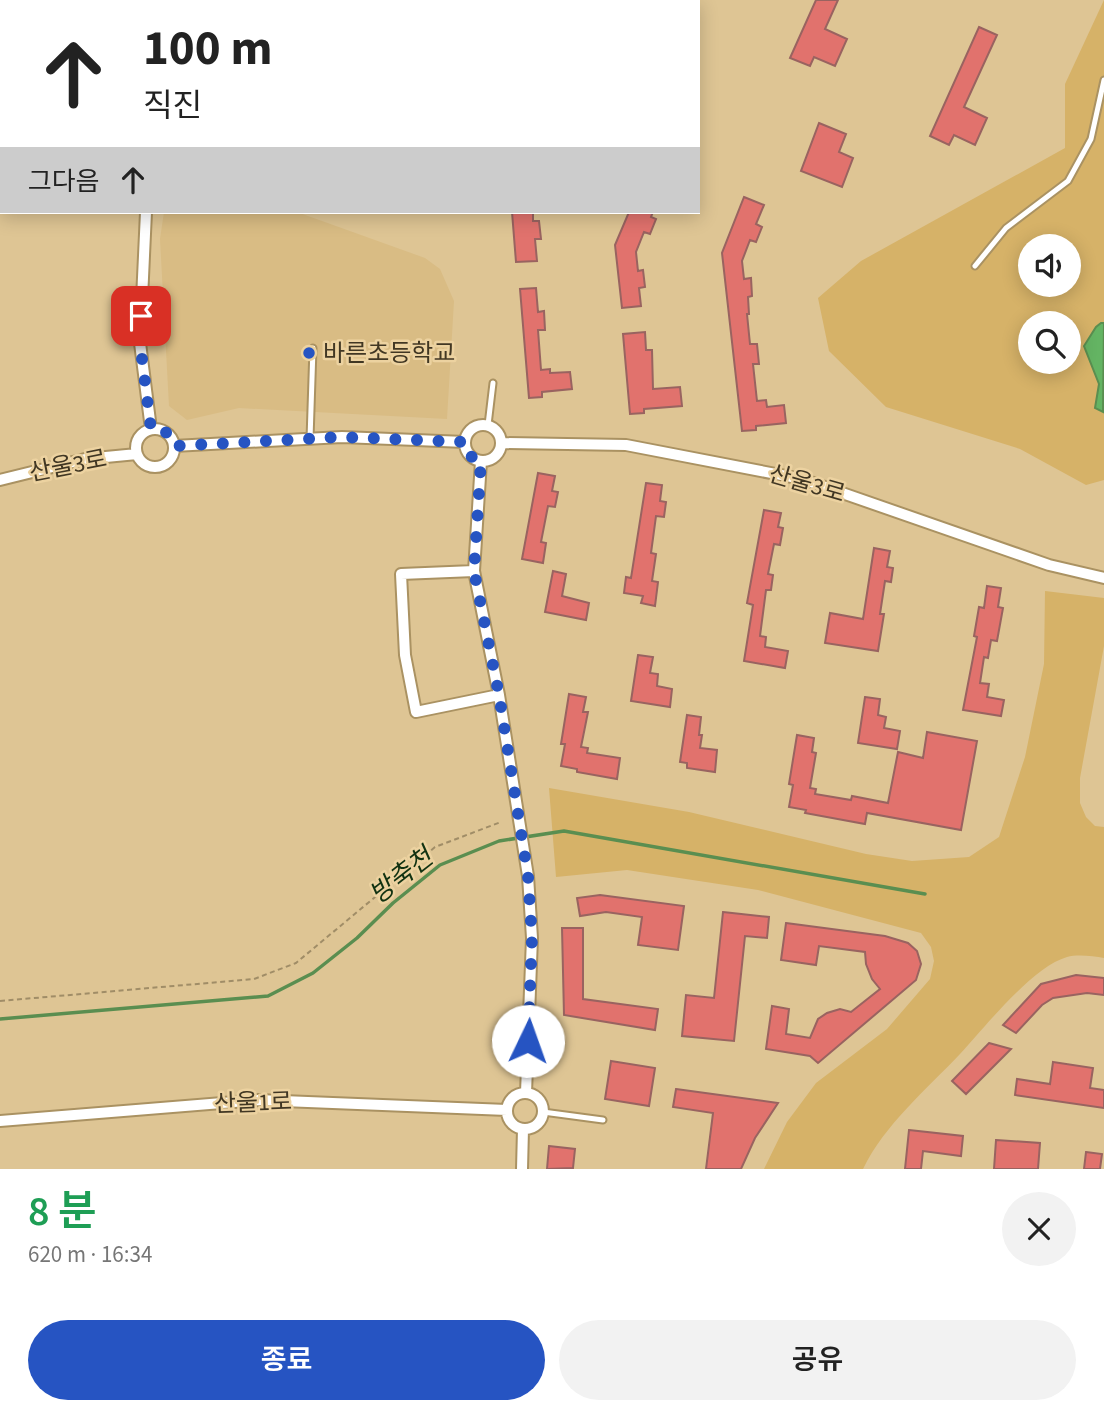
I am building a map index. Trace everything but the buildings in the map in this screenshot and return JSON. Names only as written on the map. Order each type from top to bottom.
[{"type":"street","points":[[146,214],[140,343],[151,429]]},
{"type":"street","points":[[488,425],[497,432],[501,443],[493,458],[481,461],[470,456],[465,442],[471,429],[488,425]]},
{"type":"street","points":[[151,429],[167,432],[174,446],[169,462],[158,467],[145,465],[137,454],[139,437],[151,429]]},
{"type":"street","points":[[174,446],[342,437],[465,442]]},
{"type":"street","name":"산울3로","points":[[501,443],[626,445],[802,479],[1049,565],[1104,578]]},
{"type":"street","name":"산울3로","points":[[0,480],[85,459],[137,454]]},
{"type":"street","points":[[481,461],[474,571],[499,695],[528,876],[532,938],[526,1093]]},
{"type":"street","points":[[474,571],[401,574],[405,655],[416,712],[499,695]]},
{"type":"street","points":[[526,1093],[536,1096],[543,1112],[538,1123],[523,1129],[512,1123],[506,1110],[513,1096],[526,1093]]},
{"type":"street","name":"산울1로","points":[[0,1121],[258,1100],[506,1110]]},
{"type":"street","points":[[522,1169],[523,1129]]},
{"type":"lane","points":[[975,266],[1006,228],[1068,181],[1091,139],[1104,80]]},
{"type":"lane","points":[[310,439],[313,348]]},
{"type":"lane","points":[[488,425],[493,383]]},
{"type":"lane","points":[[543,1112],[603,1120]]},
{"type":"path","points":[[0,1001],[254,979],[296,963],[435,847],[501,822]]},
{"type":"shaded area","points":[[1104,0],[1104,480],[1086,485],[1020,449],[886,407],[829,351],[818,298],[861,261],[1065,148],[1065,84]]},
{"type":"shaded area","name":"바른초등학교","points":[[164,214],[303,214],[425,258],[440,269],[454,301],[447,419],[239,408],[187,420],[169,406],[160,239]]},
{"type":"shaded area","points":[[1101,323],[1104,323],[1103,412],[1095,408],[1099,384],[1084,346]]},
{"type":"shaded area","points":[[1045,591],[1104,598],[1104,646],[1080,778],[1080,803],[1086,817],[1095,826],[1104,827],[1104,958],[1080,955],[1067,957],[1053,963],[1024,985],[894,1122],[863,1169],[764,1169],[787,1122],[816,1083],[887,1029],[930,979],[934,961],[931,947],[921,933],[758,890],[627,870],[556,877],[549,788],[689,812],[866,854],[912,861],[969,857],[999,837],[1025,757],[1044,664]]},
{"type":"waterway","name":"방축천","points":[[0,1019],[268,996],[313,973],[440,865],[499,841],[564,831],[925,894]]},
{"type":"place","name":"바른초등학교","points":[[309,353]]},
{"type":"route","points":[[141,316],[140,343],[151,429],[167,432],[172,437],[174,446],[342,437],[465,442],[470,456],[481,461],[474,571],[499,695],[528,876],[532,938],[528,1041]]}]
